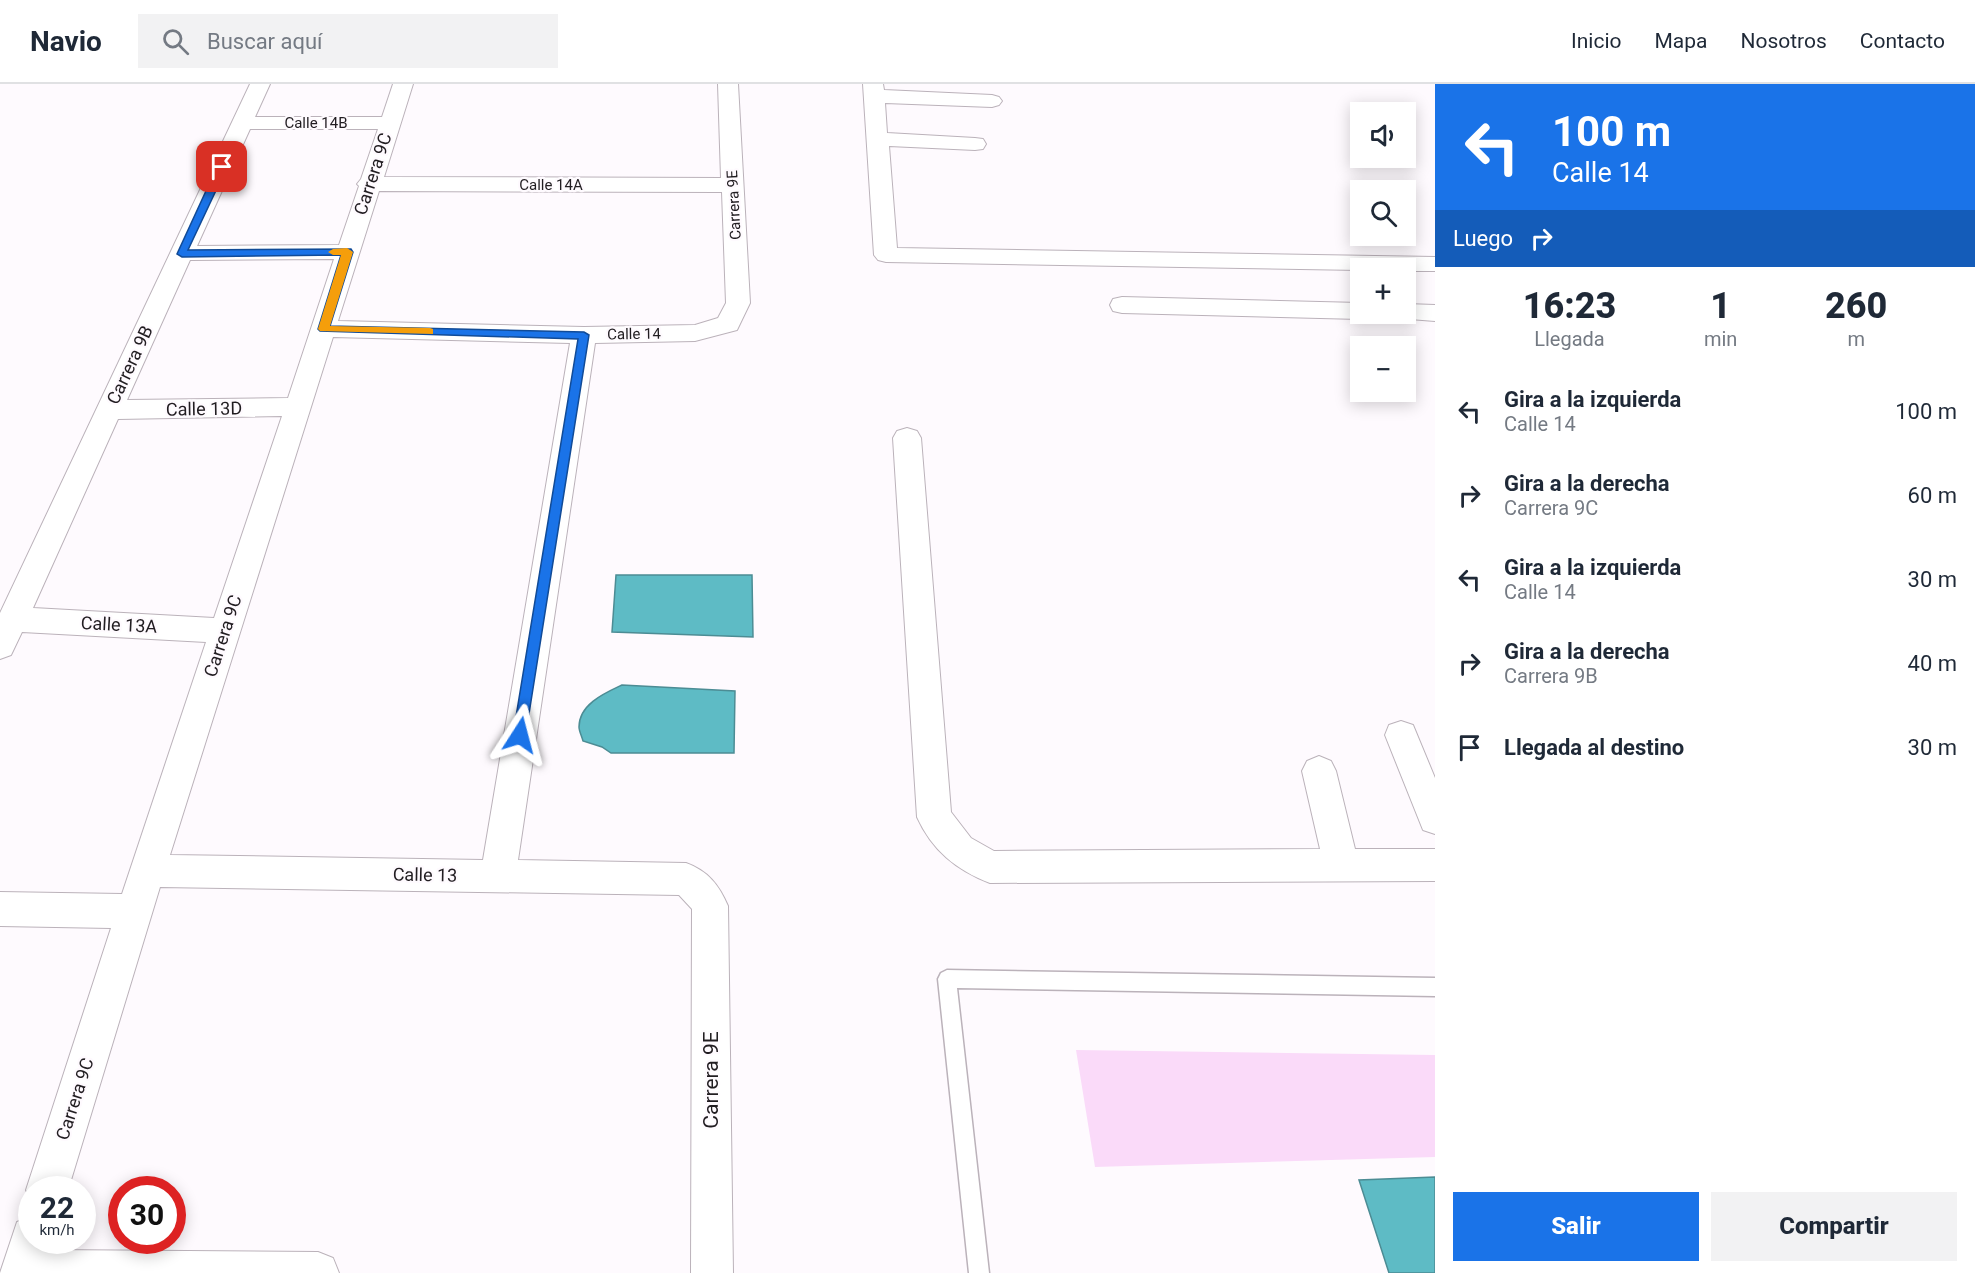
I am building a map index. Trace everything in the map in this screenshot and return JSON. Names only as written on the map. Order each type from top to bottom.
[{"type":"street","name":"Carrera 9B","points":[[0,646],[260,84]]},
{"type":"street","name":"Carrera 9C","points":[[50,1176],[147,871],[324,329],[368,184],[403,84]]},
{"type":"street","name":"Carrera 9E","points":[[728,84],[738,303],[728,324]]},
{"type":"street","points":[[992,100],[873,90],[886,255],[1435,264]]},
{"type":"street","name":"Calle 14B","points":[[242,123],[389,123]]},
{"type":"street","points":[[877,139],[975,144]]},
{"type":"street","name":"Calle 14A","points":[[368,184],[733,185]]},
{"type":"street","points":[[182,254],[347,252]]},
{"type":"street","points":[[1122,305],[1350,311]]},
{"type":"street","points":[[1416,312],[1435,313]]},
{"type":"street","name":"Calle 14","points":[[324,329],[584,335],[695,333],[728,324]]},
{"type":"street","points":[[498,876],[584,335]]},
{"type":"street","name":"Calle 13D","points":[[109,410],[298,407]]},
{"type":"street","points":[[907,438],[934,817],[959,849],[990,867],[1435,865]]},
{"type":"street","name":"Calle 13A","points":[[13,619],[225,631]]},
{"type":"street","points":[[1401,735],[1435,819]]},
{"type":"street","points":[[1319,771],[1341,864]]},
{"type":"street","name":"Calle 13","points":[[147,871],[686,879],[700,890]]},
{"type":"street","name":"Carrera 9E","points":[[700,890],[710,906],[712,1273]]},
{"type":"street","points":[[0,909],[134,912]]},
{"type":"street","points":[[24,1260],[318,1273]]},
{"type":"lane","points":[[979,1273],[947,978],[1435,987]]},
{"type":"water","points":[[616,575],[752,575],[753,637],[612,632]]},
{"type":"water","points":[[622,685],[735,691],[734,753],[611,753],[602,747],[583,741],[579,727],[583,712],[594,700]]},
{"type":"water","points":[[1435,1177],[1435,1273],[1389,1273],[1359,1180]]},
{"type":"building","points":[[1076,1050],[1435,1055],[1435,1157],[1095,1167]]},
{"type":"slow traffic","points":[[333,252],[347,252],[324,329],[430,331]]},
{"type":"route","points":[[222,167],[182,254],[347,252],[324,329],[584,335],[520,735]]}]
